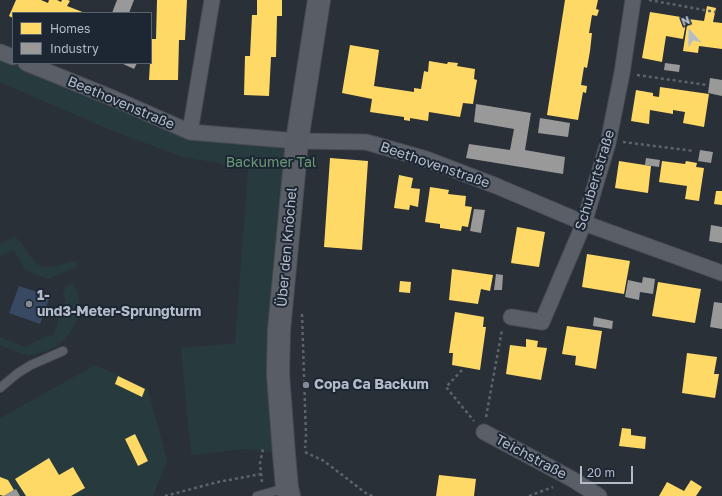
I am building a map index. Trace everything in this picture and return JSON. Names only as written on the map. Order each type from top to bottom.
[{"type":"main road","name":"Über den Knöchel","points":[[288,492],[278,374],[279,330],[297,141],[319,0]]},
{"type":"street","points":[[190,132],[212,0]]},
{"type":"street","name":"Schubertstraße","points":[[511,317],[542,322],[584,223],[609,140],[622,73],[633,0]]},
{"type":"street","points":[[0,52],[12,58]]},
{"type":"street","name":"Beethovenstraße","points":[[28,64],[129,105],[190,132],[297,141],[366,142],[426,159],[494,185],[584,223],[722,273]]},
{"type":"street","name":"Teichstraße","points":[[484,432],[572,479],[599,496]]},
{"type":"lane","points":[[0,388],[18,373],[31,365],[63,351]]},
{"type":"lane","points":[[257,496],[288,492]]},
{"type":"path","points":[[646,0],[715,12]]},
{"type":"path","points":[[622,73],[707,86]]},
{"type":"path","points":[[609,140],[694,152]]},
{"type":"path","points":[[302,311],[306,436],[303,457]]},
{"type":"path","points":[[484,432],[501,332]]},
{"type":"path","points":[[462,370],[446,387],[484,432]]},
{"type":"path","points":[[304,452],[324,461],[367,494],[373,496]]},
{"type":"path","points":[[165,496],[218,482],[261,474]]},
{"type":"green space","name":"Backumer Tal","points":[[0,52],[12,62],[12,64],[28,64],[165,120],[297,141],[284,454],[246,449],[191,455],[181,348],[235,343],[248,169],[180,156],[110,130],[0,82]]},
{"type":"green space","points":[[14,237],[17,238],[34,261],[39,265],[51,267],[73,261],[77,263],[77,267],[48,279],[25,270],[14,250],[0,256],[0,243]]},
{"type":"green space","points":[[73,283],[80,300],[79,313],[76,323],[65,339],[39,354],[29,355],[18,353],[0,345],[0,337],[25,347],[48,335],[53,336],[66,298],[62,297],[66,286]]},
{"type":"green space","points":[[95,365],[148,389],[167,461],[153,496],[0,496],[0,418]]},
{"type":"water","name":"1- und3-Meter-Sprungturm","points":[[19,286],[50,296],[40,324],[9,313]]},
{"type":"building: Homes","points":[[16,0],[41,0],[48,3],[49,0],[57,0],[61,2],[62,0],[68,0],[70,1],[67,6],[82,12],[12,12],[12,18],[9,16]]},
{"type":"building: Homes","points":[[157,0],[187,0],[185,40],[179,40],[178,80],[149,80],[150,64],[152,64],[152,39],[156,39]]},
{"type":"building: Homes","points":[[257,0],[282,0],[282,16],[277,16],[276,57],[271,57],[269,96],[244,95],[245,56],[250,56],[252,15],[257,15]]},
{"type":"building: Homes","points":[[565,0],[598,0],[596,9],[599,10],[597,16],[592,15],[589,33],[592,33],[590,51],[587,68],[584,67],[581,85],[587,86],[586,93],[583,92],[578,120],[547,115]]},
{"type":"building: Homes","points":[[707,6],[716,8],[713,22],[722,23],[722,49],[699,46],[698,53],[683,51],[688,19],[704,21]]},
{"type":"building: Homes","points":[[650,12],[687,18],[683,39],[666,36],[662,62],[642,58]]},
{"type":"building: Homes","points":[[350,45],[379,50],[374,86],[414,92],[414,88],[421,89],[424,71],[428,72],[429,61],[447,64],[448,62],[458,63],[457,66],[475,69],[474,79],[477,80],[473,104],[463,103],[460,117],[429,112],[428,121],[410,118],[410,121],[404,120],[404,117],[370,112],[372,99],[342,93]]},
{"type":"building: Homes","points":[[660,87],[709,94],[704,127],[683,123],[685,112],[673,110],[673,114],[650,110],[649,124],[631,121],[636,90],[653,93],[653,96],[659,97]]},
{"type":"building: Homes","points":[[330,158],[368,161],[362,250],[324,247]]},
{"type":"building: Homes","points":[[619,161],[651,166],[648,193],[615,188]]},
{"type":"building: Homes","points":[[662,161],[685,164],[686,161],[697,163],[696,167],[704,168],[699,201],[685,199],[687,186],[659,182]]},
{"type":"building: Homes","points":[[399,175],[413,178],[411,188],[420,189],[418,207],[410,205],[409,210],[394,208]]},
{"type":"building: Homes","points":[[430,187],[449,190],[448,194],[466,196],[465,206],[472,207],[468,227],[462,226],[461,231],[440,228],[440,224],[425,222]]},
{"type":"building: Homes","points":[[716,191],[722,191],[722,205],[714,204]]},
{"type":"building: Homes","points":[[517,227],[545,232],[539,267],[511,263]]},
{"type":"building: Homes","points":[[587,254],[630,261],[624,294],[582,287]]},
{"type":"building: Homes","points":[[452,269],[493,275],[490,291],[481,289],[478,304],[449,300]]},
{"type":"building: Homes","points":[[400,281],[411,282],[410,293],[399,292]]},
{"type":"building: Homes","points":[[658,282],[701,289],[695,323],[652,316]]},
{"type":"building: Homes","points":[[455,312],[484,317],[483,327],[486,327],[480,370],[452,365],[453,353],[449,353]]},
{"type":"building: Homes","points":[[567,326],[602,331],[596,369],[575,365],[576,356],[562,354]]},
{"type":"building: Homes","points":[[526,339],[538,341],[537,347],[547,348],[541,380],[506,374],[510,345],[526,347]]},
{"type":"building: Homes","points":[[687,353],[717,357],[714,374],[719,374],[715,398],[682,393]]},
{"type":"building: Homes","points":[[118,376],[145,389],[142,397],[115,384]]},
{"type":"building: Homes","points":[[622,428],[631,429],[631,435],[646,437],[645,449],[619,446]]},
{"type":"building: Homes","points":[[135,434],[148,461],[138,466],[125,439]]},
{"type":"building: Homes","points":[[49,458],[59,475],[73,467],[85,488],[71,496],[26,496],[15,479]]},
{"type":"building: Homes","points":[[439,475],[476,479],[474,496],[436,496]]},
{"type":"building: Homes","points":[[0,477],[8,480],[14,490],[4,496],[0,495]]},
{"type":"building: Homes","points":[[691,480],[702,487],[696,496],[659,496],[667,482],[684,491]]},
{"type":"building: Industry","points":[[117,0],[134,0],[129,12],[112,12]]},
{"type":"building: Industry","points":[[665,63],[680,65],[679,72],[664,70]]},
{"type":"building: Industry","points":[[123,64],[136,64],[134,69]]},
{"type":"building: Industry","points":[[710,78],[722,80],[722,96],[708,93]]},
{"type":"building: Industry","points":[[476,104],[531,113],[525,150],[565,157],[563,174],[466,158],[469,144],[510,150],[514,129],[474,122]]},
{"type":"building: Industry","points":[[540,118],[570,123],[568,137],[538,133]]},
{"type":"building: Industry","points":[[700,150],[713,152],[711,163],[698,161]]},
{"type":"building: Industry","points":[[646,158],[660,160],[659,167],[645,165]]},
{"type":"building: Industry","points":[[474,209],[485,210],[481,233],[470,231]]},
{"type":"building: Industry","points":[[711,225],[722,227],[722,243],[709,241]]},
{"type":"building: Industry","points":[[496,274],[503,275],[502,290],[494,290]]},
{"type":"building: Industry","points":[[643,277],[655,279],[653,294],[640,292],[639,300],[625,297],[628,280],[642,283]]},
{"type":"building: Industry","points":[[714,302],[722,303],[722,329],[710,327]]},
{"type":"building: Industry","points":[[594,317],[613,321],[612,329],[593,326]]},
{"type":"building: Industry","points":[[16,489],[20,496],[4,496],[14,490]]},
{"type":"place","name":"1- und3-Meter-Sprungturm","points":[[29,304]]},
{"type":"place","name":"Copa Ca Backum","points":[[306,385]]}]
